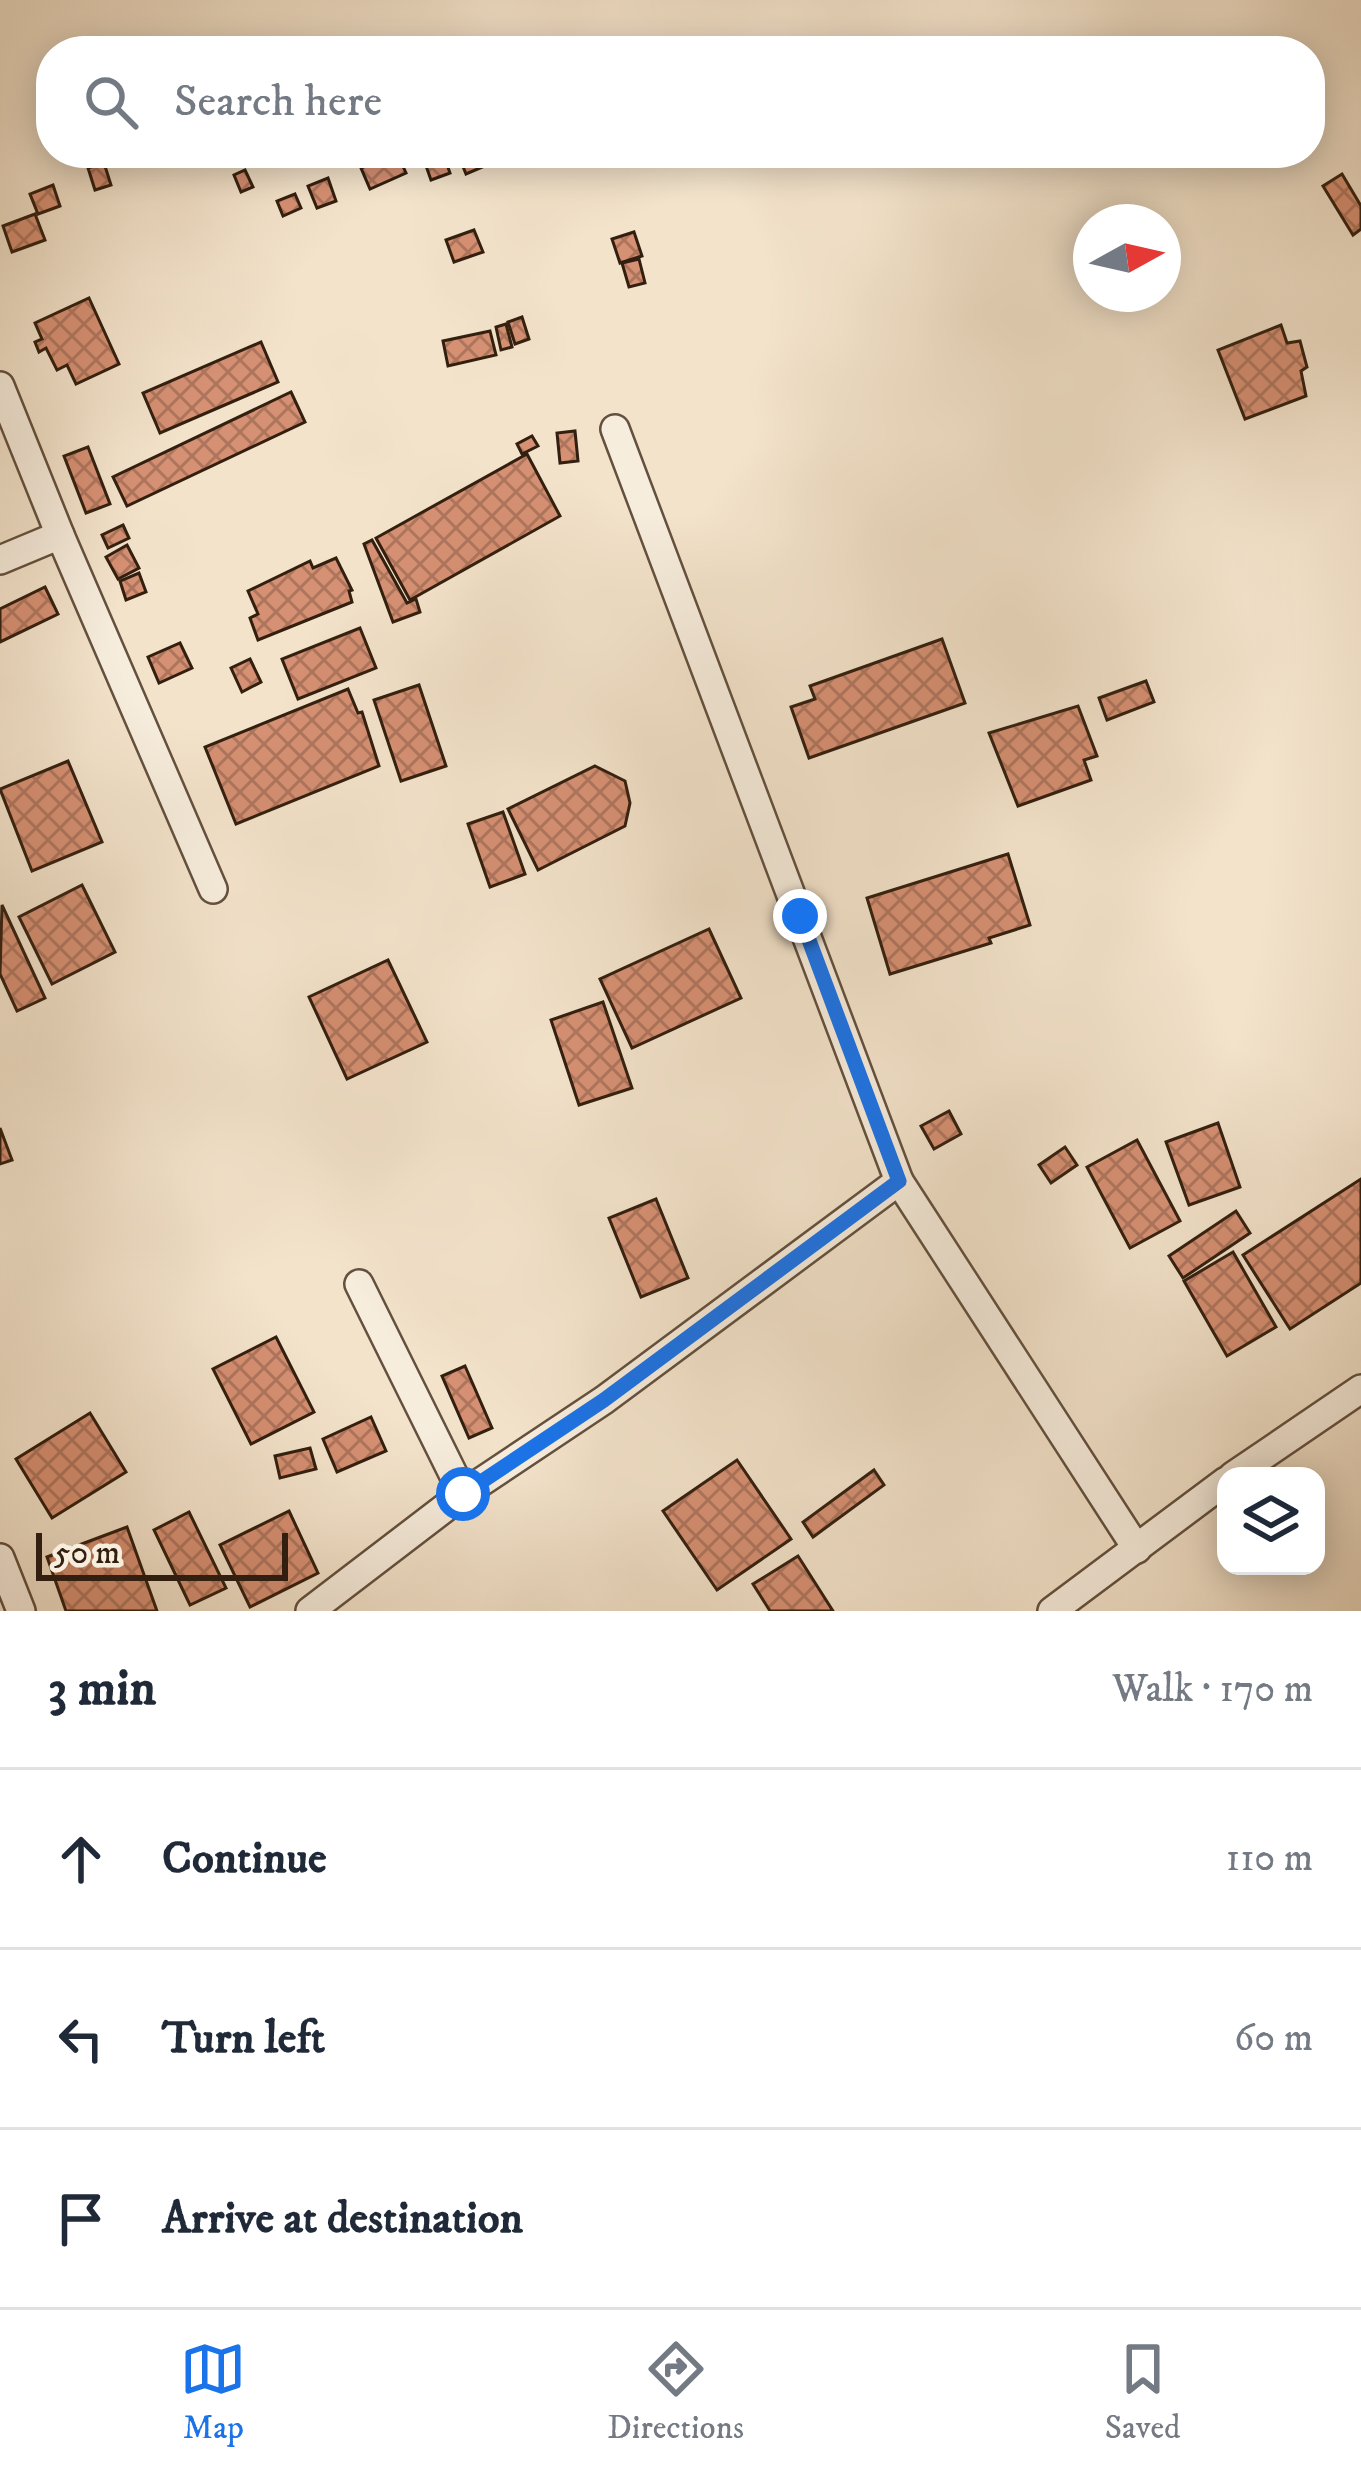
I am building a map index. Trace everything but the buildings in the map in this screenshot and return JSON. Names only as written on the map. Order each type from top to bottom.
[{"type":"street","points":[[0,386],[213,890]]},
{"type":"street","points":[[615,429],[899,1181],[1137,1549]]},
{"type":"street","points":[[0,560],[60,535]]},
{"type":"street","points":[[310,1611],[463,1494],[604,1400],[899,1181]]},
{"type":"street","points":[[359,1284],[463,1494]]},
{"type":"street","points":[[1246,1467],[1361,1389]]},
{"type":"street","points":[[1052,1611],[1217,1488]]},
{"type":"street","points":[[0,1558],[21,1611]]},
{"type":"route","points":[[463,1494],[604,1400],[899,1181],[800,916]]}]
